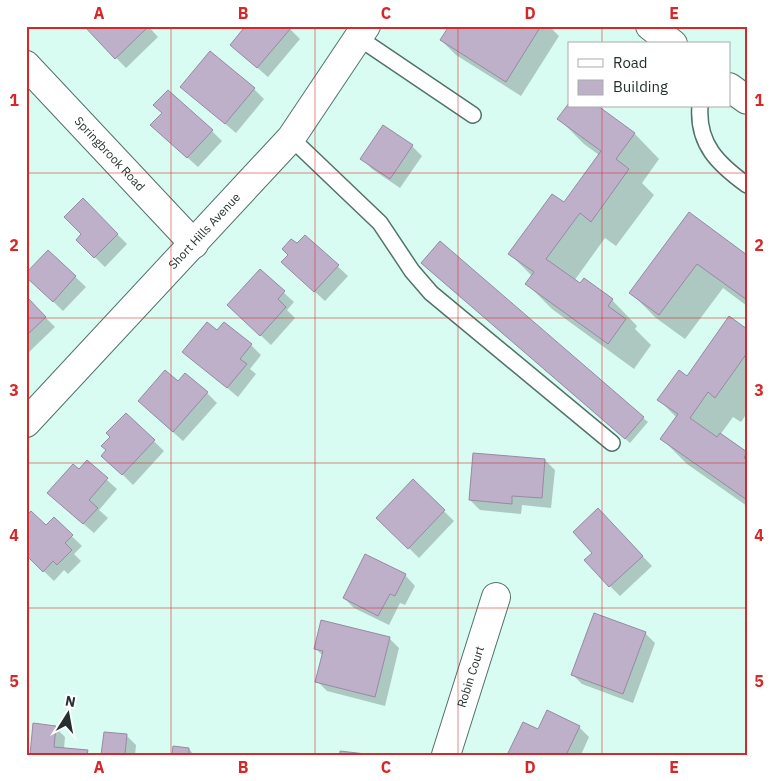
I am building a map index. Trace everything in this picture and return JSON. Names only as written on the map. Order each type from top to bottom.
[{"type":"street","points":[[650,26],[670,42]]},
{"type":"street","name":"Short Hills Avenue","points":[[26,423],[291,138],[363,32]]},
{"type":"street","name":"Springbrook Road","points":[[26,65],[194,244]]},
{"type":"street","points":[[730,87],[747,100]]},
{"type":"street","name":"Robin Court","points":[[446,755],[496,597]]},
{"type":"lane","points":[[363,32],[473,115]]},
{"type":"lane","points":[[700,108],[699,126],[706,144],[730,172],[747,185]]},
{"type":"lane","points":[[291,138],[380,223],[412,271],[431,294],[612,443]]},
{"type":"building","points":[[84,26],[149,26],[115,59]]},
{"type":"building","points":[[240,26],[290,26],[291,28],[257,68],[230,45],[243,29]]},
{"type":"building","points":[[449,26],[541,26],[506,82],[440,40]]},
{"type":"building","points":[[210,51],[255,88],[225,124],[180,87]]},
{"type":"building","points":[[168,90],[213,130],[187,158],[150,125],[162,113],[153,105]]},
{"type":"building","points":[[568,104],[568,108],[601,108],[635,133],[616,159],[629,169],[591,222],[580,213],[546,259],[580,283],[584,278],[613,299],[608,306],[626,319],[608,344],[525,284],[534,272],[508,254],[552,194],[564,202],[601,151],[557,119]]},
{"type":"building","points":[[383,125],[413,145],[390,179],[360,159]]},
{"type":"building","points":[[83,198],[118,234],[94,258],[76,240],[81,234],[64,217]]},
{"type":"building","points":[[689,212],[747,255],[747,300],[697,264],[659,315],[629,293]]},
{"type":"building","points":[[305,235],[339,265],[314,292],[281,262],[288,255],[282,249],[291,239],[297,243]]},
{"type":"building","points":[[440,241],[644,417],[625,439],[421,263]]},
{"type":"building","points":[[48,250],[76,276],[53,302],[26,277],[26,273]]},
{"type":"building","points":[[260,269],[285,291],[278,299],[286,307],[260,336],[227,305]]},
{"type":"building","points":[[26,296],[46,317],[26,336]]},
{"type":"building","points":[[729,316],[747,329],[747,353],[715,398],[708,392],[690,418],[717,437],[720,433],[747,452],[744,458],[747,459],[747,500],[660,439],[678,414],[657,400],[679,370],[687,376]]},
{"type":"building","points":[[207,322],[217,330],[224,322],[252,344],[240,359],[247,364],[227,388],[182,352]]},
{"type":"building","points":[[165,370],[178,381],[185,373],[208,392],[173,432],[138,401]]},
{"type":"building","points":[[126,413],[155,440],[122,475],[101,456],[106,450],[101,446],[110,437],[106,433]]},
{"type":"building","points":[[473,453],[545,459],[542,498],[512,496],[512,504],[469,500]]},
{"type":"building","points":[[87,460],[108,478],[89,500],[98,508],[83,524],[47,493],[73,464],[79,469]]},
{"type":"building","points":[[413,479],[445,510],[408,549],[376,518]]},
{"type":"building","points":[[598,508],[643,556],[609,587],[584,560],[592,553],[573,532]]},
{"type":"building","points":[[31,511],[46,525],[54,517],[73,535],[65,543],[72,550],[57,565],[53,561],[43,572],[26,555],[26,516]]},
{"type":"building","points":[[365,554],[406,574],[395,596],[390,594],[378,616],[343,598]]},
{"type":"building","points":[[594,613],[646,632],[623,694],[571,675]]},
{"type":"building","points":[[321,620],[390,637],[375,697],[315,682],[323,651],[314,649]]},
{"type":"building","points":[[547,710],[580,726],[566,755],[513,755],[508,753],[523,722],[538,729]]},
{"type":"building","points":[[33,723],[56,726],[54,747],[88,750],[87,755],[30,755]]},
{"type":"building","points":[[104,732],[127,734],[125,754],[133,755],[101,755]]},
{"type":"building","points":[[173,746],[189,748],[189,755],[172,755]]},
{"type":"building","points":[[340,751],[374,755],[340,755]]}]
